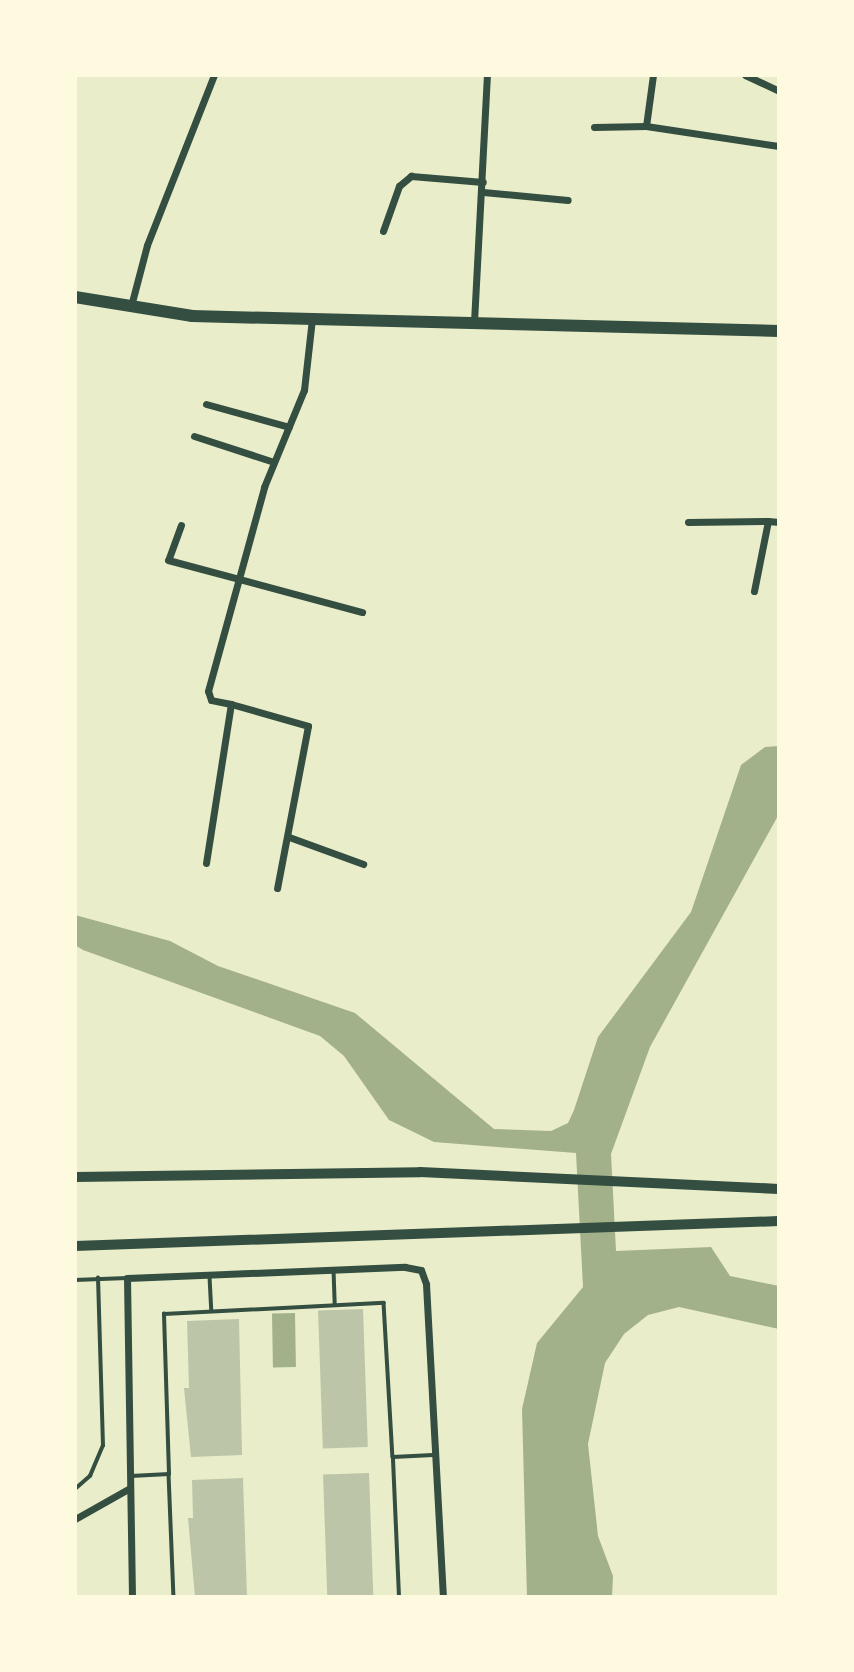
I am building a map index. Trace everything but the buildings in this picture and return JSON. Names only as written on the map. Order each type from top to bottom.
[{"type":"highway","points":[[75,297],[192,316],[779,331]]},
{"type":"main road","points":[[75,1177],[354,1171],[613,1179],[779,1189]]},
{"type":"main road","points":[[75,1246],[779,1221]]},
{"type":"street","points":[[131,306],[147,245],[214,75]]},
{"type":"street","points":[[474,322],[483,192],[487,75]]},
{"type":"street","points":[[646,126],[653,75]]},
{"type":"street","points":[[746,75],[779,91]]},
{"type":"street","points":[[594,127],[646,126],[779,146]]},
{"type":"street","points":[[383,231],[399,186],[411,176],[483,182]]},
{"type":"street","points":[[483,192],[568,200]]},
{"type":"street","points":[[277,888],[289,837],[308,726],[211,700],[208,691],[238,578],[274,462],[304,390],[312,319]]},
{"type":"street","points":[[206,404],[289,427]]},
{"type":"street","points":[[194,436],[274,462]]},
{"type":"street","points":[[754,591],[768,521]]},
{"type":"street","points":[[688,522],[779,522]]},
{"type":"street","points":[[181,525],[168,560],[362,612]]},
{"type":"street","points":[[206,863],[231,704]]},
{"type":"street","points":[[289,837],[363,864]]},
{"type":"street","points":[[132,1597],[127,1278],[334,1270],[421,1270],[443,1597]]},
{"type":"street","points":[[75,1519],[130,1488]]},
{"type":"lane","points":[[334,1270],[335,1305]]},
{"type":"lane","points":[[210,1275],[212,1311]]},
{"type":"lane","points":[[75,1489],[90,1476],[103,1446],[98,1278]]},
{"type":"lane","points":[[75,1280],[127,1278]]},
{"type":"lane","points":[[174,1597],[164,1314],[384,1303],[399,1597]]},
{"type":"lane","points":[[393,1457],[435,1455]]},
{"type":"lane","points":[[131,1476],[169,1474]]},
{"type":"shaded area","points":[[779,746],[779,814],[650,1047],[611,1154],[616,1251],[711,1247],[730,1276],[779,1286],[779,1329],[679,1307],[648,1315],[624,1334],[605,1363],[588,1444],[598,1536],[613,1576],[612,1597],[527,1597],[522,1409],[537,1343],[583,1287],[576,1153],[434,1142],[389,1120],[344,1056],[320,1036],[83,950],[75,945],[75,915],[170,941],[218,966],[355,1013],[494,1129],[551,1131],[568,1123],[598,1037],[691,912],[741,765],[765,747]]},
{"type":"shaded area","points":[[272,1313],[295,1313],[296,1367],[273,1367]]}]
